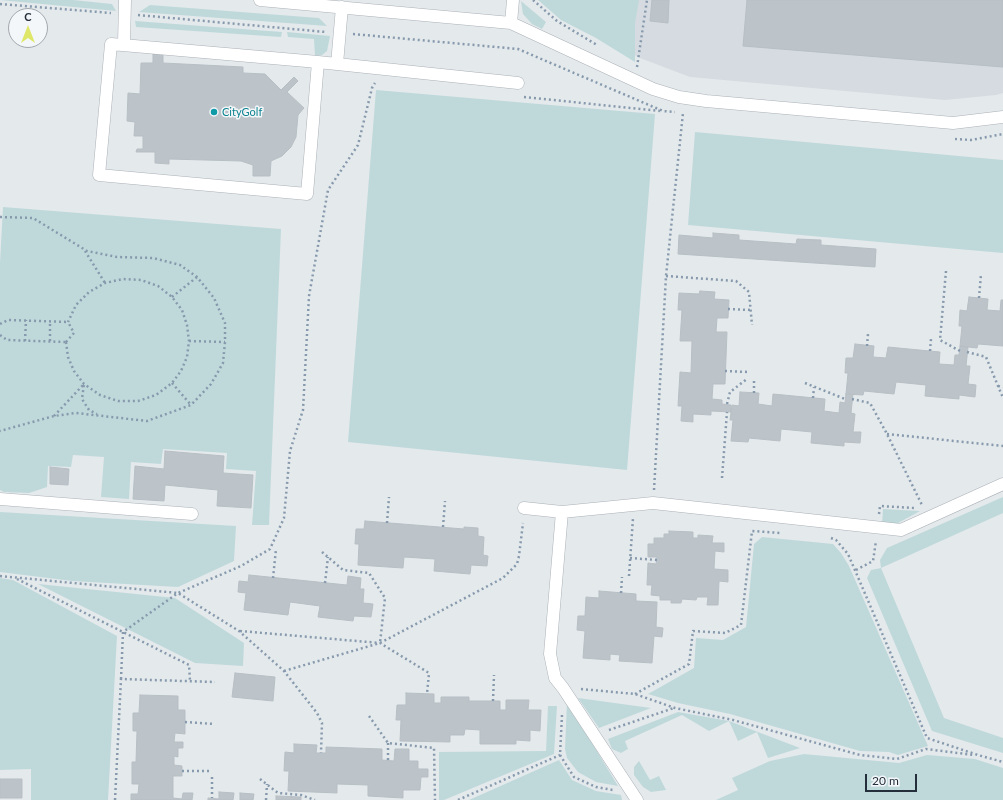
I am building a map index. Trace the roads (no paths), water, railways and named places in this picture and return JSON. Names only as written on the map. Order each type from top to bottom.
[{"type":"lane","points":[[124,45],[125,0]]},
{"type":"lane","points":[[260,0],[512,23],[653,88],[679,97],[706,101],[953,123],[1003,117]]},
{"type":"lane","points":[[512,23],[513,0]]},
{"type":"lane","points":[[337,64],[342,8]]},
{"type":"lane","points":[[318,62],[307,194],[99,175],[111,44],[318,62],[518,83]]},
{"type":"lane","points":[[524,508],[562,512],[653,503],[901,530],[1003,484]]},
{"type":"lane","points":[[0,499],[192,514]]},
{"type":"lane","points":[[562,512],[550,654],[555,678],[595,735],[634,796]]},
{"type":"place","name":"CityGolf","points":[[214,112]]}]
